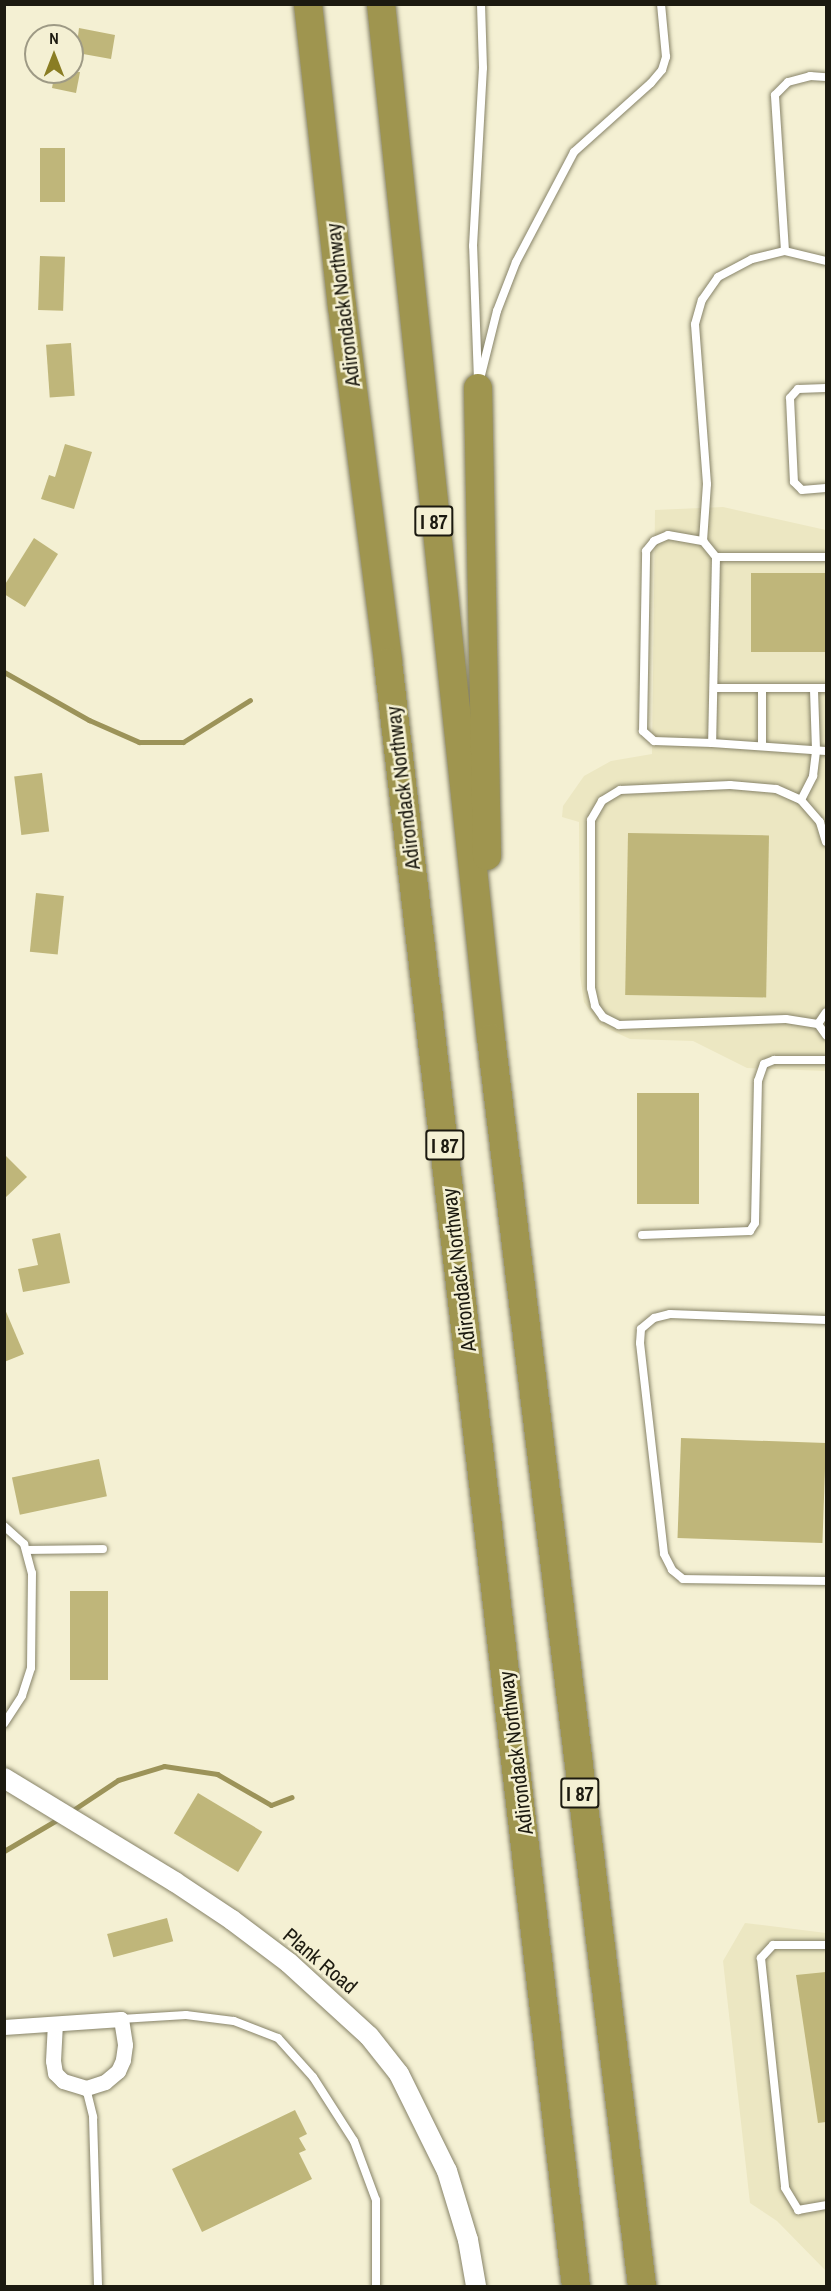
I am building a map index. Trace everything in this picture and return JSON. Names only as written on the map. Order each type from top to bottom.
[{"type":"highway","name":"Adirondack Northway","points":[[308,4],[342,306],[391,686],[576,2286]]},
{"type":"highway","name":"I 87","points":[[381,4],[491,1038],[590,1878],[642,2286]]},
{"type":"highway","points":[[478,388],[491,1038]]},
{"type":"street","name":"Plank Road","points":[[4,1778],[175,1882],[232,1920],[289,1963],[369,2036],[399,2074],[447,2171],[468,2240],[476,2286]]},
{"type":"street","points":[[4,2027],[55,2026],[121,2019],[125,2045],[123,2060],[118,2071],[105,2082],[86,2088],[63,2081],[56,2073],[55,2026]]},
{"type":"lane","points":[[478,388],[474,330],[473,246],[483,68],[481,4]]},
{"type":"lane","points":[[478,388],[497,311],[516,262],[574,152],[651,83],[662,70],[666,57],[661,4]]},
{"type":"lane","points":[[785,251],[775,95],[788,82],[810,76],[826,77]]},
{"type":"lane","points":[[703,541],[707,484],[695,324],[702,300],[718,277],[752,259],[785,251],[826,261]]},
{"type":"lane","points":[[826,388],[798,389],[790,398],[794,482],[802,490],[826,488]]},
{"type":"lane","points":[[712,743],[716,557],[703,541],[668,535],[654,541],[646,551],[643,731],[654,741],[712,743],[762,744],[826,750]]},
{"type":"lane","points":[[716,557],[826,557]]},
{"type":"lane","points":[[714,688],[826,688]]},
{"type":"lane","points":[[762,688],[762,744]]},
{"type":"lane","points":[[801,800],[813,776],[816,750],[814,689]]},
{"type":"lane","points":[[826,842],[820,822],[801,800],[776,789],[730,785],[620,790],[602,801],[591,820],[591,988],[595,1006],[603,1017],[619,1025],[786,1019],[818,1024],[826,1035]]},
{"type":"lane","points":[[818,1024],[826,1012]]},
{"type":"lane","points":[[642,1235],[750,1231],[755,1223],[758,1080],[764,1064],[774,1060],[826,1060]]},
{"type":"lane","points":[[826,1320],[670,1314],[654,1318],[641,1329],[640,1343],[664,1554],[672,1570],[683,1579],[826,1581]]},
{"type":"lane","points":[[4,1526],[28,1550],[32,1573],[31,1668],[22,1696],[4,1724]]},
{"type":"lane","points":[[28,1550],[103,1549]]},
{"type":"lane","points":[[826,1945],[773,1945],[761,1958],[785,2188],[798,2210],[826,2205]]},
{"type":"lane","points":[[121,2019],[186,2015],[234,2021],[278,2038],[313,2077],[354,2140],[376,2200],[376,2286]]},
{"type":"lane","points":[[86,2088],[93,2117],[98,2286]]},
{"type":"shaded area","points":[[723,507],[826,530],[826,1071],[747,1068],[693,1041],[630,1039],[600,1025],[584,1002],[580,975],[579,822],[562,817],[563,806],[584,776],[611,761],[652,754],[655,510]]},
{"type":"shaded area","points":[[745,1923],[826,1933],[826,2271],[777,2221],[750,2203],[723,1961]]},
{"type":"building","points":[[84,29],[115,35],[111,59],[84,54]]},
{"type":"building","points":[[53,84],[78,84],[76,93],[52,88]]},
{"type":"building","points":[[40,148],[65,148],[65,202],[40,202]]},
{"type":"building","points":[[40,256],[65,257],[63,311],[38,310]]},
{"type":"building","points":[[71,343],[75,396],[50,398],[46,345]]},
{"type":"building","points":[[65,444],[92,452],[74,509],[41,499],[49,475],[55,477]]},
{"type":"building","points":[[34,538],[58,554],[25,607],[4,594],[4,586]]},
{"type":"building","points":[[751,573],[826,573],[826,652],[751,652]]},
{"type":"building","points":[[42,773],[49,832],[21,835],[14,776]]},
{"type":"building","points":[[628,833],[769,835],[766,997],[625,995]]},
{"type":"building","points":[[36,893],[64,896],[58,955],[30,952]]},
{"type":"building","points":[[637,1093],[699,1093],[699,1204],[637,1204]]},
{"type":"building","points":[[4,1154],[27,1177],[4,1199]]},
{"type":"building","points":[[60,1233],[70,1283],[23,1292],[18,1269],[38,1265],[32,1239]]},
{"type":"building","points":[[4,1307],[24,1354],[4,1362]]},
{"type":"building","points":[[681,1438],[826,1443],[822,1543],[678,1538]]},
{"type":"building","points":[[99,1459],[107,1496],[20,1515],[12,1478]]},
{"type":"building","points":[[70,1591],[108,1591],[108,1680],[70,1680]]},
{"type":"building","points":[[198,1793],[262,1832],[238,1872],[174,1833]]},
{"type":"building","points":[[167,1918],[173,1941],[113,1957],[107,1934]]},
{"type":"building","points":[[826,1972],[826,2122],[818,2123],[796,1975]]},
{"type":"building","points":[[295,2110],[307,2134],[299,2138],[306,2150],[299,2153],[312,2179],[202,2232],[172,2169]]},
{"type":"waterway","points":[[4,672],[89,720],[139,742],[183,742],[250,700]]},
{"type":"waterway","points":[[70,1812],[118,1780],[164,1766],[217,1774],[271,1805],[292,1797]]},
{"type":"waterway","points":[[4,1851],[60,1818]]}]
